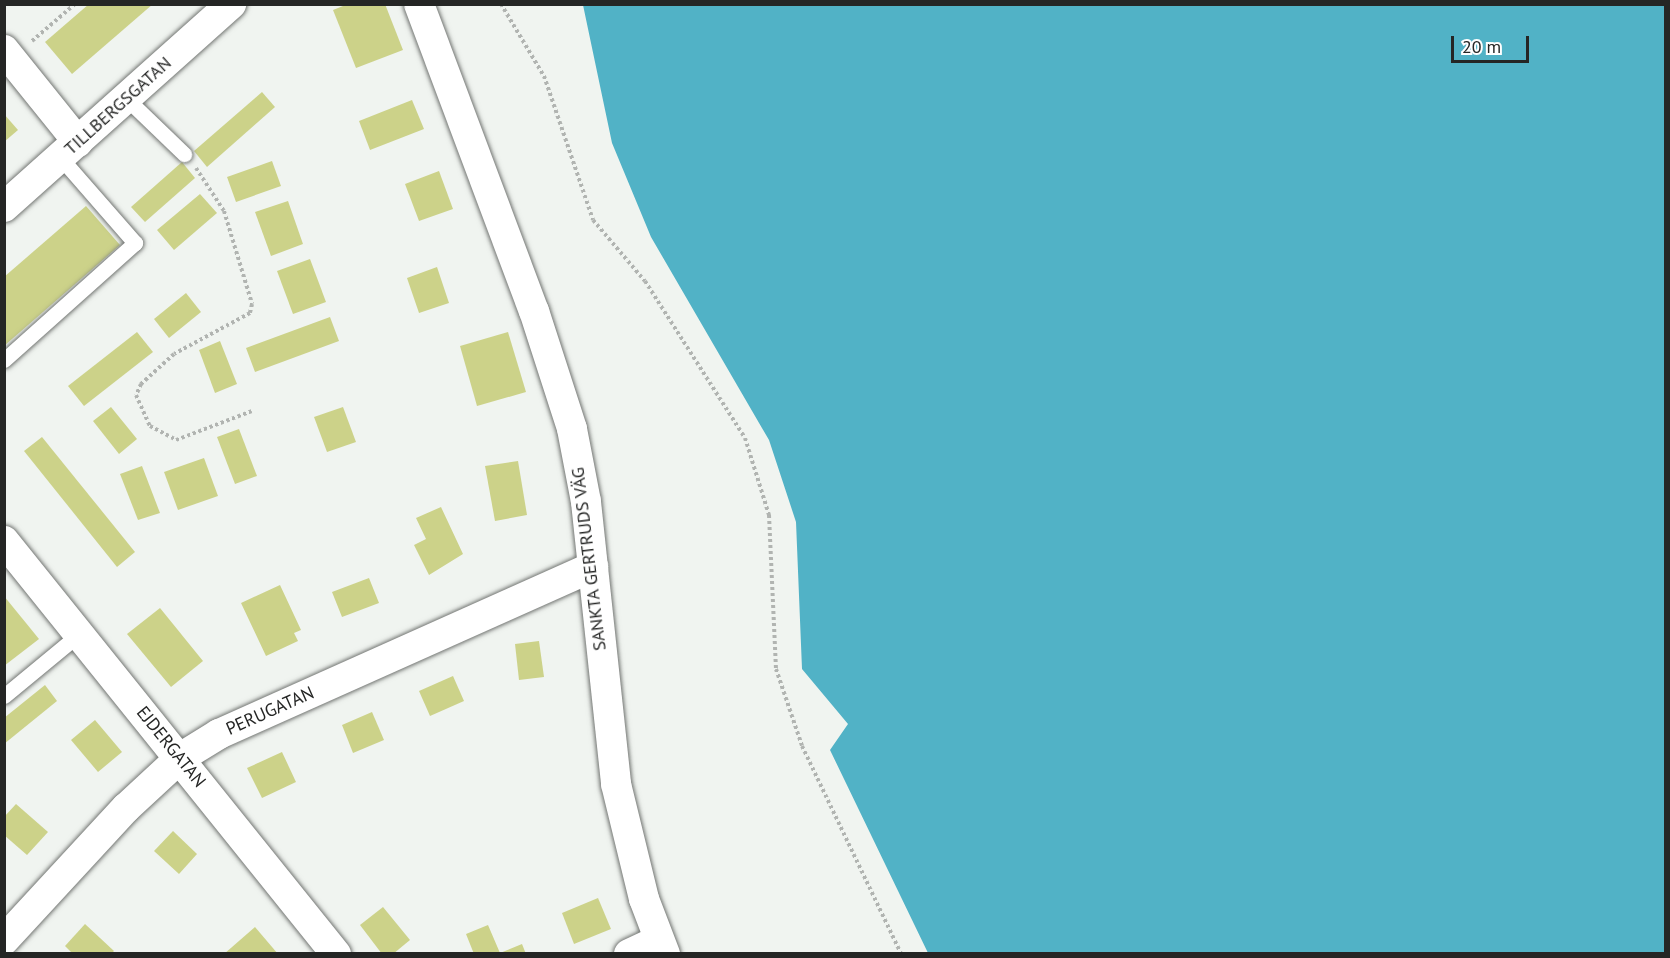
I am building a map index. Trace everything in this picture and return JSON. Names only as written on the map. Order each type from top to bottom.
[{"type":"street","name":"SANKTA GERTRUDS VÄG","points":[[419,4],[534,311],[572,429],[593,567],[616,784],[662,947]]},
{"type":"street","name":"TILLBERGSGATAN","points":[[4,207],[224,7]]},
{"type":"street","points":[[8,54],[69,149]]},
{"type":"street","name":"EJDERGATAN","points":[[4,541],[336,954]]},
{"type":"street","name":"PERUGATAN","points":[[4,940],[126,808],[180,758],[219,734],[593,567]]},
{"type":"street","points":[[629,954],[662,947]]},
{"type":"lane","points":[[126,98],[184,154]]},
{"type":"lane","points":[[4,360],[135,243],[69,149]]},
{"type":"lane","points":[[4,696],[80,634]]},
{"type":"path","points":[[8,54],[75,4]]},
{"type":"path","points":[[501,4],[544,76],[593,220],[645,281],[745,438],[769,516],[776,669],[816,778],[901,954]]},
{"type":"path","points":[[184,154],[224,211],[252,304],[250,313],[201,336],[153,372],[136,396],[140,413],[176,440],[252,411]]},
{"type":"water","points":[[583,5],[1665,5],[1665,953],[928,953],[830,750],[848,724],[802,669],[796,522],[769,440],[651,237],[612,143]]},
{"type":"building","points":[[89,4],[153,4],[72,74],[45,42]]},
{"type":"building","points":[[348,4],[385,4],[403,50],[356,68],[333,10]]},
{"type":"building","points":[[262,92],[275,107],[207,167],[194,151]]},
{"type":"building","points":[[412,100],[424,129],[370,150],[359,121]]},
{"type":"building","points":[[4,114],[18,130],[4,142]]},
{"type":"building","points":[[272,161],[281,186],[236,202],[227,177]]},
{"type":"building","points":[[182,162],[195,178],[145,222],[131,207]]},
{"type":"building","points":[[439,171],[453,209],[419,221],[405,184]]},
{"type":"building","points":[[200,194],[217,213],[174,250],[157,230]]},
{"type":"building","points":[[288,201],[303,244],[271,256],[255,212]]},
{"type":"building","points":[[86,206],[120,245],[4,346],[4,277]]},
{"type":"building","points":[[310,259],[326,302],[293,314],[277,271]]},
{"type":"building","points":[[437,267],[449,303],[419,313],[407,278]]},
{"type":"building","points":[[186,293],[201,312],[169,338],[154,319]]},
{"type":"building","points":[[330,317],[339,341],[255,372],[246,348]]},
{"type":"building","points":[[137,332],[153,352],[84,406],[68,386]]},
{"type":"building","points":[[508,332],[526,392],[477,406],[460,346]]},
{"type":"building","points":[[220,341],[237,384],[215,393],[199,350]]},
{"type":"building","points":[[111,407],[137,439],[119,454],[93,421]]},
{"type":"building","points":[[343,407],[356,442],[327,452],[314,417]]},
{"type":"building","points":[[239,429],[257,476],[235,484],[217,437]]},
{"type":"building","points":[[42,437],[135,552],[117,567],[24,451]]},
{"type":"building","points":[[204,458],[218,496],[178,510],[164,472]]},
{"type":"building","points":[[518,461],[527,515],[495,521],[485,466]]},
{"type":"building","points":[[142,466],[160,513],[138,520],[120,474]]},
{"type":"building","points":[[441,507],[463,554],[429,575],[414,545],[426,539],[416,518]]},
{"type":"building","points":[[369,578],[379,603],[342,617],[332,592]]},
{"type":"building","points":[[280,585],[301,630],[294,633],[298,641],[266,656],[241,603]]},
{"type":"building","points":[[4,596],[39,639],[4,666]]},
{"type":"building","points":[[160,608],[203,661],[171,687],[127,634]]},
{"type":"building","points":[[539,641],[544,677],[519,680],[515,644]]},
{"type":"building","points":[[453,676],[464,701],[430,716],[419,691]]},
{"type":"building","points":[[45,685],[57,701],[4,744],[4,718]]},
{"type":"building","points":[[372,712],[384,740],[353,753],[342,725]]},
{"type":"building","points":[[95,720],[122,752],[98,772],[71,740]]},
{"type":"building","points":[[282,752],[296,782],[262,798],[247,768]]},
{"type":"building","points":[[16,804],[48,832],[27,855],[4,835],[4,817]]},
{"type":"building","points":[[173,831],[197,854],[179,874],[154,851]]},
{"type":"building","points":[[598,898],[611,929],[574,944],[562,913]]},
{"type":"building","points":[[383,907],[410,940],[393,954],[382,954],[360,925]]},
{"type":"building","points":[[85,924],[114,951],[111,954],[73,954],[65,946]]},
{"type":"building","points":[[488,925],[500,953],[522,944],[526,954],[474,954],[466,934]]},
{"type":"building","points":[[255,927],[278,954],[224,954]]}]
